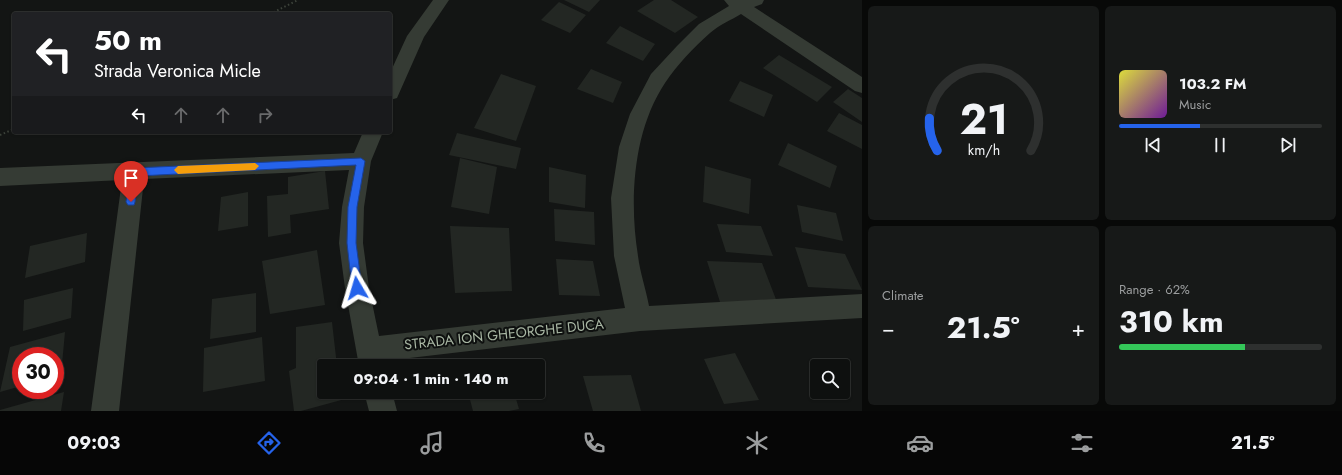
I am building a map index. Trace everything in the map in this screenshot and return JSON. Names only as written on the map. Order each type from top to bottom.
[{"type":"street","points":[[392,89],[416,36],[441,0]]},
{"type":"street","points":[[640,319],[626,256],[623,206],[629,147],[640,114],[658,79],[683,50],[705,28],[743,2],[862,86]]},
{"type":"street","points":[[370,358],[357,288],[351,243],[352,207],[361,161],[372,134]]},
{"type":"street","points":[[0,177],[361,161]]},
{"type":"street","points":[[105,411],[134,172]]},
{"type":"street","name":"STRADA ION GHEORGHE DUCA","points":[[370,358],[640,319],[862,306]]},
{"type":"street","points":[[380,399],[383,411]]},
{"type":"path","points":[[274,12],[298,0]]},
{"type":"path","points":[[0,135],[12,130]]},
{"type":"building","points":[[564,0],[600,0],[589,12]]},
{"type":"building","points":[[654,0],[671,0],[698,17],[675,33],[637,11]]},
{"type":"building","points":[[559,2],[586,15],[570,33],[541,20]]},
{"type":"building","points":[[620,26],[655,44],[643,61],[606,43]]},
{"type":"building","points":[[779,55],[832,87],[817,102],[763,68]]},
{"type":"building","points":[[591,69],[622,82],[613,103],[577,89]]},
{"type":"building","points":[[501,74],[536,86],[516,141],[474,128]]},
{"type":"building","points":[[740,81],[773,95],[764,117],[729,101]]},
{"type":"building","points":[[848,89],[862,98],[862,122],[833,102]]},
{"type":"building","points":[[839,113],[862,125],[862,149],[827,131]]},
{"type":"building","points":[[457,133],[521,148],[516,169],[449,155]]},
{"type":"building","points":[[788,143],[837,166],[830,188],[778,165]]},
{"type":"building","points":[[460,158],[497,167],[489,214],[451,207]]},
{"type":"building","points":[[705,166],[751,179],[749,214],[703,202]]},
{"type":"building","points":[[549,167],[586,175],[585,208],[549,202]]},
{"type":"building","points":[[325,171],[329,209],[290,215],[291,233],[268,237],[267,196],[288,194],[288,177]]},
{"type":"building","points":[[248,192],[248,226],[218,231],[221,197]]},
{"type":"building","points":[[797,205],[836,213],[843,241],[802,232]]},
{"type":"building","points":[[554,209],[594,212],[595,245],[555,241]]},
{"type":"building","points":[[717,224],[761,226],[773,256],[726,252]]},
{"type":"building","points":[[450,226],[509,228],[512,291],[455,293]]},
{"type":"building","points":[[87,233],[85,262],[25,278],[30,246]]},
{"type":"building","points":[[795,247],[845,254],[862,290],[808,287]]},
{"type":"building","points":[[317,250],[325,305],[270,314],[262,261]]},
{"type":"building","points":[[556,259],[593,261],[600,296],[559,295]]},
{"type":"building","points":[[707,261],[762,263],[777,302],[720,302]]},
{"type":"building","points":[[73,288],[71,318],[23,331],[24,300]]},
{"type":"building","points":[[256,293],[256,332],[210,339],[212,299]]},
{"type":"building","points":[[332,322],[336,359],[317,359],[317,399],[345,399],[301,411],[294,411],[289,371],[296,368],[296,327]]},
{"type":"building","points":[[65,332],[64,347],[12,347],[12,389],[0,392],[10,347]]},
{"type":"building","points":[[262,337],[265,381],[203,392],[204,348]]},
{"type":"building","points":[[735,353],[759,400],[724,404],[704,359]]},
{"type":"building","points":[[631,375],[641,411],[593,411],[583,376]]},
{"type":"building","points":[[39,399],[63,399],[61,411],[0,410]]},
{"type":"building","points":[[470,399],[516,399],[519,409],[509,411],[473,411]]},
{"type":"slow traffic","points":[[178,170],[255,166]]},
{"type":"route","points":[[131,202],[134,172],[361,161],[352,207],[351,243],[357,288]]}]
